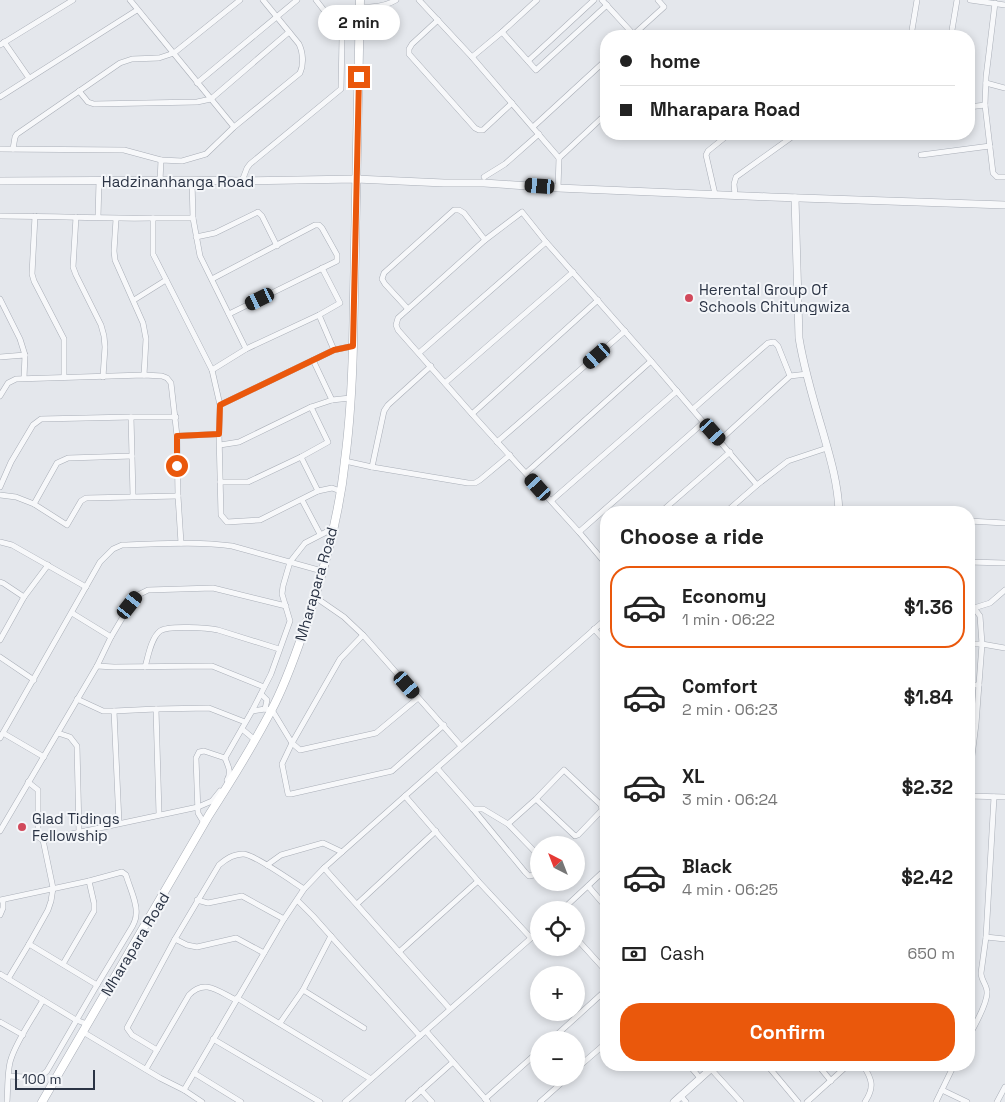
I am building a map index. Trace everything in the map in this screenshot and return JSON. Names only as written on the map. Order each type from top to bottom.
[{"type":"main road","name":"Mharapara Road","points":[[42,1102],[204,823],[255,740],[268,709],[294,658],[315,597],[334,528],[345,461],[350,398],[353,346],[359,4]]},
{"type":"street","points":[[29,78],[2,43],[72,0]]},
{"type":"street","points":[[130,0],[234,127]]},
{"type":"street","points":[[13,149],[17,134],[79,91],[127,60],[159,58],[174,54],[240,0]]},
{"type":"street","points":[[0,149],[124,150],[161,160],[182,161],[206,154],[234,127],[300,73],[302,50],[299,44],[263,0]]},
{"type":"street","points":[[197,83],[297,0]]},
{"type":"street","points":[[242,181],[250,164],[341,89],[342,38],[337,27],[316,0]]},
{"type":"street","points":[[359,4],[382,6],[396,0]]},
{"type":"street","points":[[419,0],[472,57],[559,158],[558,188]]},
{"type":"street","points":[[472,57],[537,0]]},
{"type":"street","points":[[528,61],[594,0]]},
{"type":"street","points":[[602,0],[629,30]]},
{"type":"street","points":[[639,30],[664,7],[658,0]]},
{"type":"street","points":[[912,30],[917,0]]},
{"type":"street","points":[[952,30],[957,0]]},
{"type":"street","points":[[970,0],[1005,4]]},
{"type":"street","points":[[995,3],[985,105],[993,173],[997,177],[1005,177]]},
{"type":"street","points":[[502,32],[536,70],[607,5]]},
{"type":"street","points":[[0,97],[138,10]]},
{"type":"street","points":[[438,20],[412,44],[409,54],[479,130],[483,130],[512,103]]},
{"type":"street","points":[[79,91],[88,102],[94,104],[197,102],[211,99],[288,32]]},
{"type":"street","points":[[533,127],[600,66]]},
{"type":"street","points":[[986,83],[1005,88]]},
{"type":"street","points":[[975,106],[985,105]]},
{"type":"street","points":[[559,158],[600,120]]},
{"type":"street","points":[[484,177],[505,164],[540,134]]},
{"type":"street","points":[[714,194],[706,155],[722,140]]},
{"type":"street","points":[[734,195],[736,177],[788,140]]},
{"type":"street","points":[[921,155],[990,146]]},
{"type":"street","points":[[160,181],[161,160]]},
{"type":"street","points":[[192,180],[193,218],[200,256],[246,349]]},
{"type":"street","name":"Hadzinanhanga Road","points":[[0,181],[356,180],[484,183],[558,188],[1005,205]]},
{"type":"street","points":[[98,217],[99,181]]},
{"type":"street","points":[[795,198],[799,338],[837,485],[839,506]]},
{"type":"street","points":[[408,309],[385,284],[382,278],[384,273],[454,210],[464,213],[485,240]]},
{"type":"street","points":[[196,237],[215,233],[258,212],[262,216],[276,246]]},
{"type":"street","points":[[600,555],[472,414],[398,330],[396,325],[398,318],[408,309],[485,240],[522,212],[757,485]]},
{"type":"street","points":[[0,216],[98,217],[116,219],[193,218]]},
{"type":"street","points":[[35,216],[32,274],[64,339],[64,377]]},
{"type":"street","points":[[76,217],[73,268],[101,325],[105,347],[103,376]]},
{"type":"street","points":[[153,218],[153,254],[212,370],[220,405],[221,515],[227,522],[260,520],[318,491],[332,488],[340,491]]},
{"type":"street","points":[[116,219],[114,251],[116,260],[144,323],[146,339],[144,374]]},
{"type":"street","points":[[212,279],[315,225],[319,225],[330,241],[338,258],[337,261],[229,314]]},
{"type":"street","points":[[419,353],[546,242]]},
{"type":"street","points":[[212,370],[246,349],[319,315],[340,303],[322,268]]},
{"type":"street","points":[[445,383],[573,272]]},
{"type":"street","points":[[134,300],[166,280]]},
{"type":"street","points":[[0,299],[20,339],[25,355],[24,378]]},
{"type":"street","points":[[472,414],[598,300]]},
{"type":"street","points":[[319,315],[334,350]]},
{"type":"street","points":[[497,442],[625,331]]},
{"type":"street","points":[[693,409],[768,343],[774,342],[778,346],[790,376]]},
{"type":"street","points":[[220,405],[334,350],[353,346]]},
{"type":"street","points":[[0,357],[25,355]]},
{"type":"street","points":[[313,360],[332,400]]},
{"type":"street","points":[[526,473],[651,361]]},
{"type":"street","points":[[372,467],[384,411],[388,404],[431,366]]},
{"type":"street","points":[[0,396],[8,383],[24,378],[144,374],[168,378],[171,383],[176,417],[181,543]]},
{"type":"street","points":[[720,440],[790,376],[807,374]]},
{"type":"street","points":[[551,502],[677,391]]},
{"type":"street","points":[[220,445],[239,442],[312,407],[332,400],[350,398]]},
{"type":"street","points":[[220,482],[248,482],[328,442],[312,407]]},
{"type":"street","points":[[0,487],[11,462],[33,425],[41,419],[130,416],[176,417]]},
{"type":"street","points":[[130,416],[133,496]]},
{"type":"street","points":[[609,506],[704,422]]},
{"type":"street","points":[[177,436],[219,434]]},
{"type":"street","points":[[733,506],[788,461],[827,448]]},
{"type":"street","points":[[668,506],[730,452]]},
{"type":"street","points":[[345,461],[468,483],[480,480],[510,455]]},
{"type":"street","points":[[34,504],[57,463],[68,458],[132,456]]},
{"type":"street","points":[[301,457],[318,491]]},
{"type":"street","points":[[0,495],[16,497],[34,504],[67,524],[81,501],[86,498],[178,496]]},
{"type":"street","points":[[302,500],[320,534]]},
{"type":"street","points":[[579,532],[600,514]]},
{"type":"street","points":[[975,521],[1005,523]]},
{"type":"street","points":[[225,758],[271,674],[290,621],[282,594],[282,586],[290,562],[305,543],[334,528]]},
{"type":"street","points":[[0,542],[12,545],[86,587]]},
{"type":"street","points":[[44,757],[1,735],[100,562],[113,549],[122,545],[219,544],[322,571]]},
{"type":"street","points":[[975,562],[1005,563]]},
{"type":"street","points":[[0,640],[2,632],[24,597],[48,565]]},
{"type":"street","points":[[0,582],[24,597]]},
{"type":"street","points":[[0,831],[97,666],[111,637],[138,595],[148,590],[213,588],[286,606]]},
{"type":"street","points":[[975,606],[990,602],[1005,590]]},
{"type":"street","points":[[315,597],[344,616],[363,635],[461,746]]},
{"type":"street","points":[[975,611],[980,616],[982,644],[975,730]]},
{"type":"street","points":[[72,613],[111,637]]},
{"type":"street","points":[[184,1090],[284,919],[304,889],[324,868],[600,624]]},
{"type":"street","points":[[144,667],[152,644],[159,632],[166,628],[208,628],[280,649]]},
{"type":"street","points":[[594,629],[600,636]]},
{"type":"street","points":[[363,635],[340,659],[282,764],[288,794],[392,771],[444,725]]},
{"type":"street","points":[[975,644],[1005,648]]},
{"type":"street","points":[[0,658],[34,680]]},
{"type":"street","points":[[97,666],[212,666],[264,687]]},
{"type":"street","points":[[261,694],[267,700],[268,709],[292,744],[300,750],[376,733],[418,698]]},
{"type":"street","points":[[77,700],[103,711],[114,712],[209,708],[245,722]]},
{"type":"street","points":[[156,709],[159,814]]},
{"type":"street","points":[[252,711],[268,709]]},
{"type":"street","points":[[114,712],[119,823]]},
{"type":"street","points":[[242,729],[255,740]]},
{"type":"street","points":[[58,733],[70,737],[76,746],[79,832]]},
{"type":"street","points":[[28,782],[38,790],[38,837],[43,840],[198,807],[212,801],[230,776],[229,767],[225,758],[204,751],[199,752],[196,758],[198,807],[198,813],[204,823]]},
{"type":"street","points":[[436,768],[530,876]]},
{"type":"street","points":[[508,824],[564,770],[600,804]]},
{"type":"street","points":[[405,796],[478,881],[530,937]]},
{"type":"street","points":[[975,796],[1005,797]]},
{"type":"street","points":[[975,1024],[987,994],[982,978],[994,797]]},
{"type":"street","points":[[536,799],[575,836],[600,812]]},
{"type":"street","points":[[473,809],[483,809],[508,824],[530,847]]},
{"type":"street","points":[[357,904],[436,831]]},
{"type":"street","points":[[8,979],[52,901],[53,888],[43,840]]},
{"type":"street","points":[[267,865],[281,855],[323,843],[342,852]]},
{"type":"street","points":[[157,1050],[132,1035],[127,1028],[197,900],[219,865],[229,857],[245,853],[304,889]]},
{"type":"street","points":[[324,868],[450,1009]]},
{"type":"street","points":[[0,916],[3,908],[1,900],[122,872],[126,875],[137,914],[132,927],[96,985],[47,1071],[39,1078],[9,1076]]},
{"type":"street","points":[[572,901],[600,875]]},
{"type":"street","points":[[63,964],[94,911],[89,880]]},
{"type":"street","points":[[399,952],[478,881]]},
{"type":"street","points":[[588,886],[600,900]]},
{"type":"street","points":[[197,900],[208,903],[242,896],[284,919]]},
{"type":"street","points":[[297,900],[420,1036]]},
{"type":"street","points":[[280,1023],[302,990],[331,936]]},
{"type":"street","points":[[175,939],[187,945],[198,947],[236,938],[264,953]]},
{"type":"street","points":[[986,938],[1005,939]]},
{"type":"street","points":[[345,1102],[530,939]]},
{"type":"street","points":[[29,944],[96,985]]},
{"type":"street","points":[[585,948],[600,964]]},
{"type":"street","points":[[0,974],[76,1020],[160,1078],[202,1102]]},
{"type":"street","points":[[146,1069],[189,995],[203,986],[209,986],[280,1023],[371,1079]]},
{"type":"street","points":[[302,990],[364,1028]]},
{"type":"street","points":[[561,1031],[600,995]]},
{"type":"street","points":[[7,1102],[11,1058],[44,1000]]},
{"type":"street","points":[[0,1022],[23,1035]]},
{"type":"street","points":[[426,1031],[486,1100],[530,1059]]},
{"type":"street","points":[[214,1039],[320,1102]]},
{"type":"street","points":[[585,1061],[600,1048]]},
{"type":"street","points":[[408,1102],[453,1062]]},
{"type":"street","points":[[695,1071],[700,1078]]},
{"type":"street","points":[[674,1102],[708,1071]]},
{"type":"street","points":[[716,1071],[741,1102]]},
{"type":"street","points":[[772,1071],[798,1102]]},
{"type":"street","points":[[823,1071],[831,1081]]},
{"type":"street","points":[[807,1102],[842,1071]]},
{"type":"street","points":[[865,1102],[868,1098],[872,1082],[867,1071]]},
{"type":"street","points":[[936,1102],[951,1071]]},
{"type":"street","points":[[194,1073],[241,1102]]},
{"type":"street","points":[[540,1102],[558,1086]]},
{"type":"street","points":[[997,1102],[1005,1087]]},
{"type":"street","points":[[421,1090],[432,1102]]},
{"type":"street","points":[[942,1090],[968,1102]]},
{"type":"street","points":[[681,1096],[686,1102]]},
{"type":"place","name":"Herental Group Of Schools Chitungwiza","points":[[689,298]]},
{"type":"place","name":"Glad Tidings Fellowship","points":[[22,827]]},
{"type":"route","points":[[177,466],[177,436],[219,434],[220,405],[334,350],[353,346],[359,77]]}]
